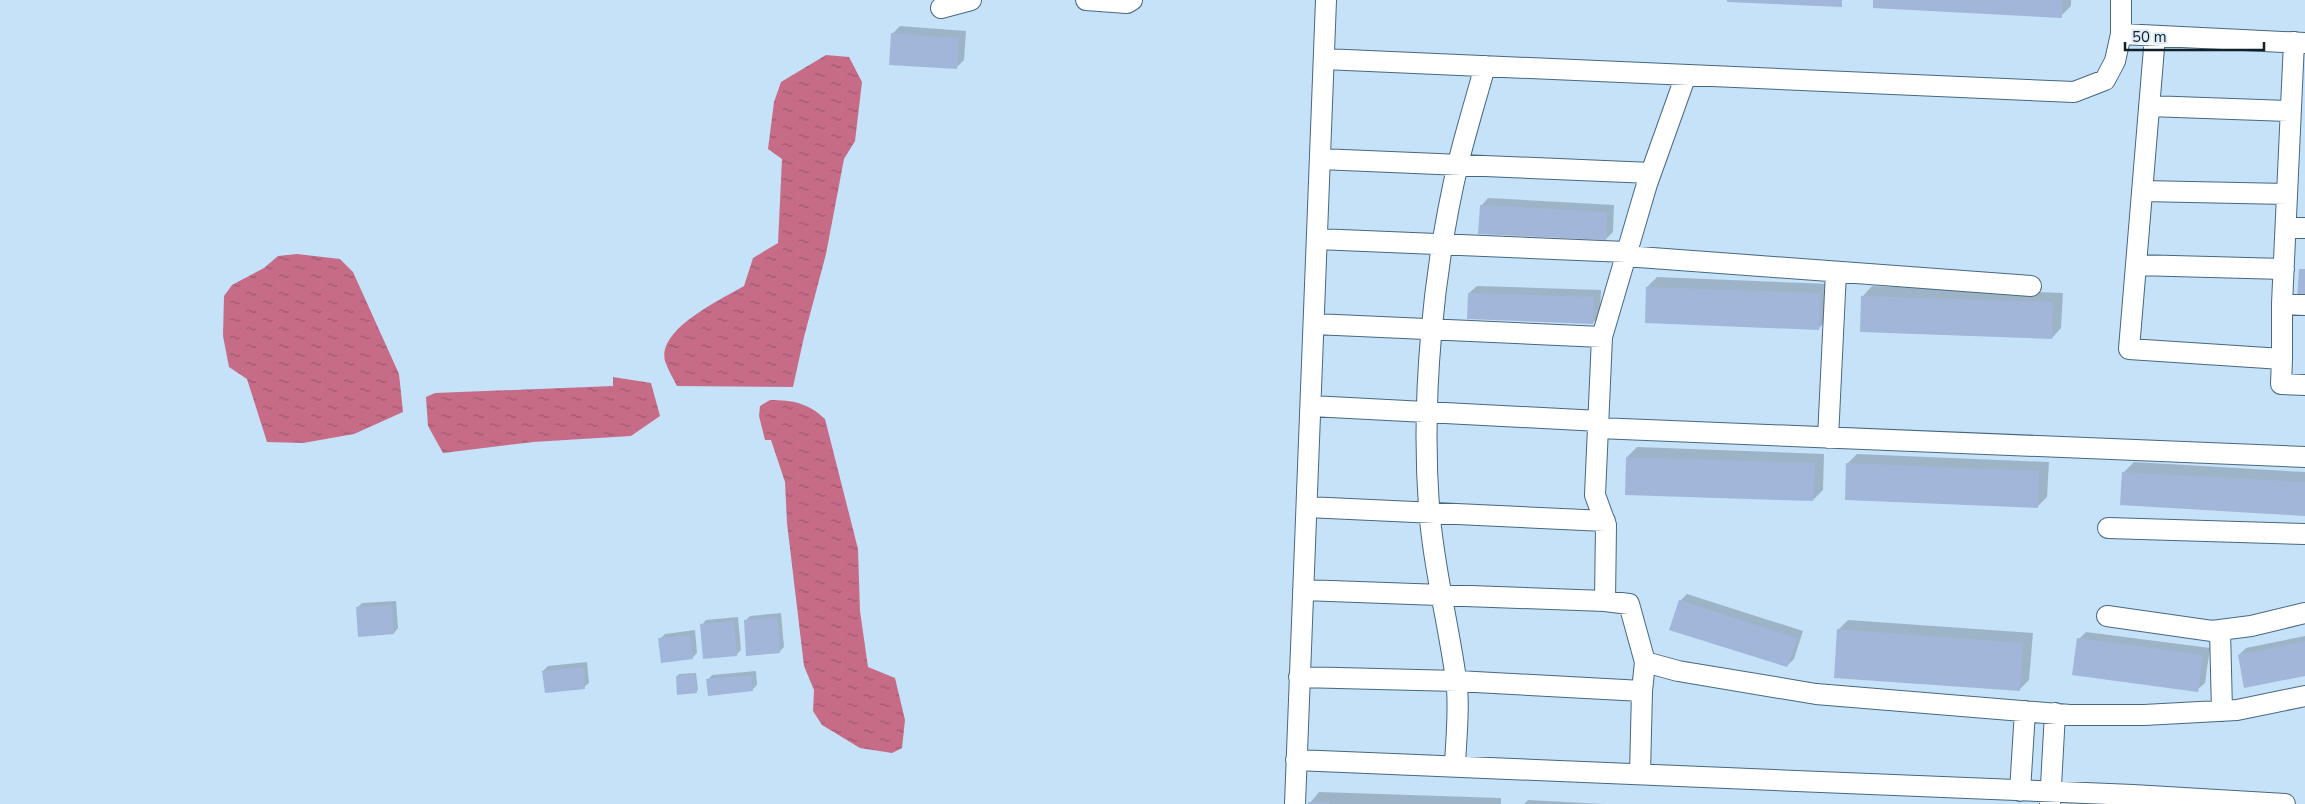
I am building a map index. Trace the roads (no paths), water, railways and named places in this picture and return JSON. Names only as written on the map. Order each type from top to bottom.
[{"type":"street","points":[[940,8],[971,0]]},
{"type":"street","points":[[1086,0],[1127,3],[1132,0]]},
{"type":"street","points":[[1295,804],[1326,0]]},
{"type":"street","points":[[1324,59],[2074,92],[2105,80],[2116,61],[2121,34],[2121,0]]},
{"type":"street","points":[[2121,34],[2299,43],[2291,111],[2297,136],[2287,194],[2295,228],[2284,269],[2281,384],[2305,385]]},
{"type":"street","points":[[2155,36],[2128,349],[2282,359]]},
{"type":"street","points":[[1455,766],[1457,681],[1441,595],[1430,513],[1427,413],[1433,329],[1443,244],[1458,164],[1486,66]]},
{"type":"street","points":[[1605,601],[1605,521],[1595,495],[1602,337],[1625,254],[1651,172],[1686,75]]},
{"type":"street","points":[[2149,106],[2291,111]]},
{"type":"street","points":[[1320,159],[1651,172]]},
{"type":"street","points":[[2142,191],[2287,194]]},
{"type":"street","points":[[1317,239],[1625,254],[2031,286]]},
{"type":"street","points":[[2136,265],[2284,269]]},
{"type":"street","points":[[1828,438],[1836,272]]},
{"type":"street","points":[[2282,304],[2305,305]]},
{"type":"street","points":[[1314,324],[1602,337]]},
{"type":"street","points":[[1311,406],[1828,438],[2305,457]]},
{"type":"street","points":[[1306,508],[1605,521]]},
{"type":"street","points":[[2108,528],[2305,534]]},
{"type":"street","points":[[1303,590],[1605,601],[1629,604],[1645,662],[1642,691],[1640,774]]},
{"type":"street","points":[[2107,616],[2212,631],[2251,626],[2305,613]]},
{"type":"street","points":[[2220,630],[2222,711]]},
{"type":"street","points":[[1645,662],[1678,671],[1816,694],[2055,713],[2144,715],[2238,710],[2305,696]]},
{"type":"street","points":[[1299,676],[1457,681],[1642,691]]},
{"type":"street","points":[[2016,795],[2025,711]]},
{"type":"street","points":[[2050,798],[2055,713]]},
{"type":"street","points":[[1296,760],[1640,774],[2050,798],[2285,804]]},
{"type":"water","points":[[826,55],[849,57],[862,82],[855,141],[844,159],[826,254],[793,387],[677,386],[665,361],[665,349],[671,338],[693,316],[744,286],[753,258],[778,243],[782,159],[768,149],[774,102],[781,82]]},
{"type":"water","points":[[297,254],[340,259],[353,272],[399,374],[403,412],[354,434],[303,443],[267,442],[247,379],[229,367],[223,336],[224,296],[232,285],[264,268],[278,256]]},
{"type":"water","points":[[613,377],[651,383],[660,416],[631,436],[533,442],[443,453],[428,426],[426,397],[435,393],[613,386]]},
{"type":"water","points":[[770,400],[800,403],[825,419],[858,549],[860,611],[868,667],[895,678],[905,720],[902,748],[892,753],[860,748],[822,725],[813,711],[814,690],[804,666],[787,523],[785,482],[771,440],[765,440],[759,416],[760,406]]}]
